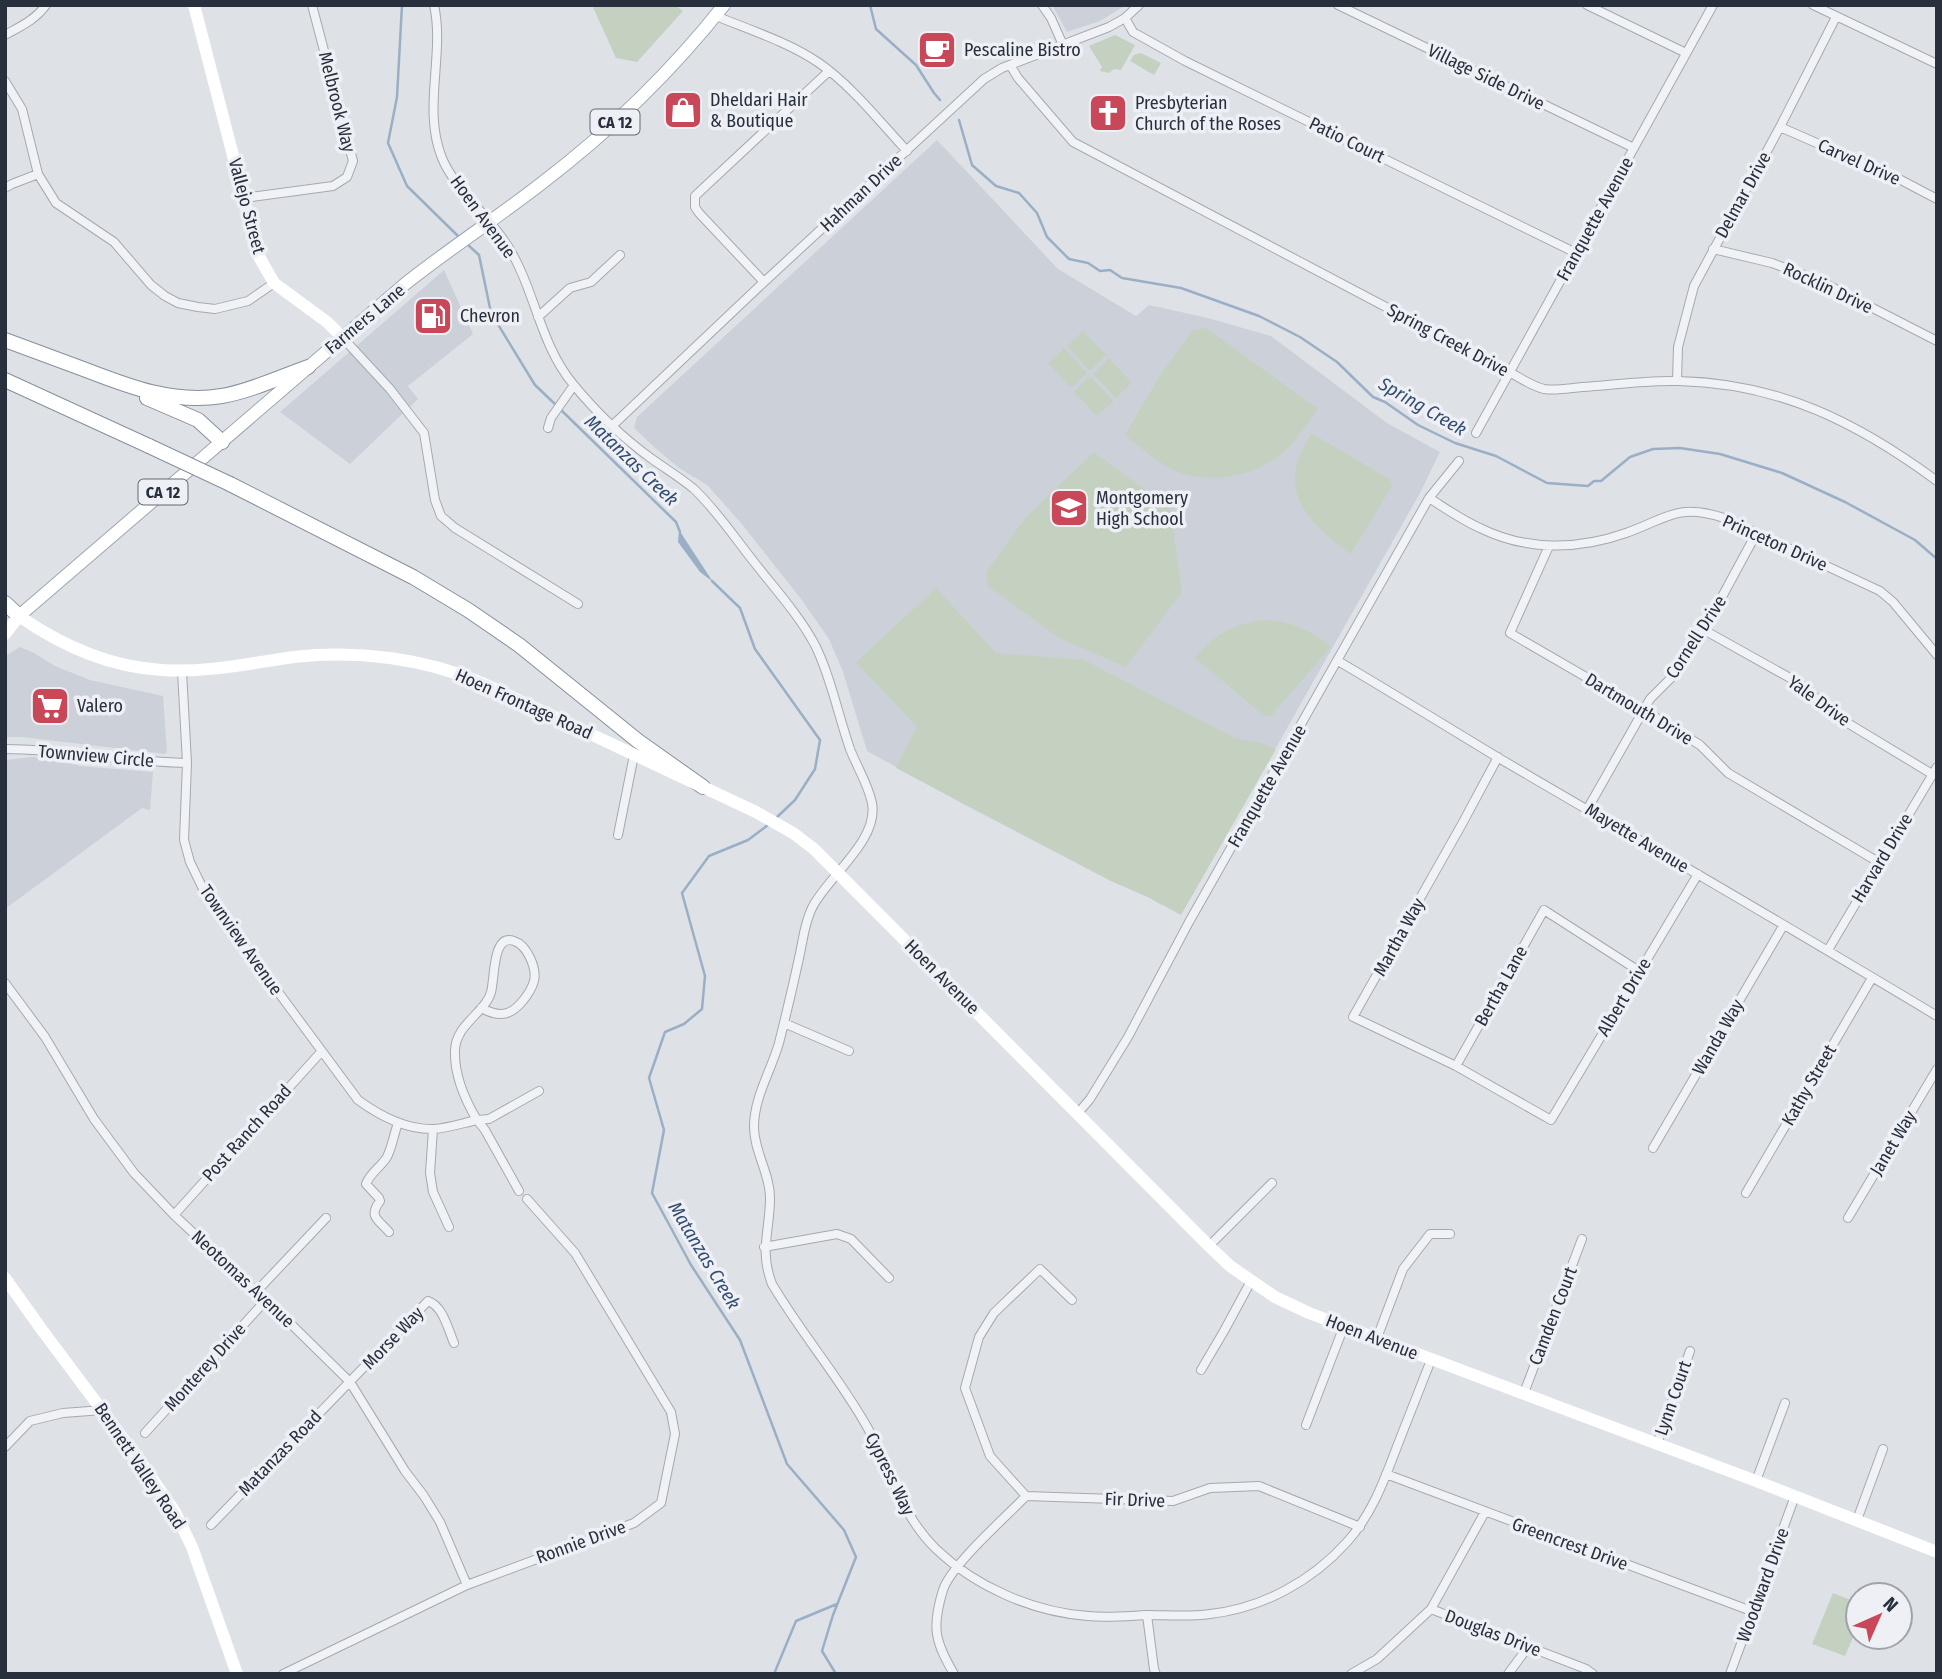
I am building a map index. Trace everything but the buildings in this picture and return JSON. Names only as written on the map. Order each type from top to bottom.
[{"type":"highway","name":"CA 12","points":[[5,340],[163,396],[209,398],[242,391],[308,367]]},
{"type":"highway","points":[[5,380],[230,484],[413,577],[461,605],[519,645],[630,735],[703,787]]},
{"type":"highway","points":[[115,381],[193,418],[222,442]]},
{"type":"highway","points":[[5,603],[12,619]]},
{"type":"street","points":[[5,35],[30,22],[46,5]]},
{"type":"street","name":"Vallejo Street","points":[[194,5],[257,253],[274,283],[327,322],[390,389],[424,433],[435,500],[441,516],[455,528],[578,604]]},
{"type":"street","name":"Melbrook Way","points":[[244,198],[333,186],[347,177],[351,169],[353,161],[312,5]]},
{"type":"street","name":"Hoen Avenue","points":[[434,5],[438,44],[433,121],[438,147],[451,174],[490,221],[512,253],[552,351],[574,385],[613,425],[642,452],[691,486],[786,602],[815,646],[873,808],[868,832],[838,873],[1230,1266],[1275,1297],[1431,1360],[1756,1481],[1937,1552]]},
{"type":"street","points":[[1042,5],[1063,45]]},
{"type":"street","name":"Hahman Drive","points":[[613,425],[984,79],[1010,65],[1110,27],[1139,5]]},
{"type":"street","name":"Village Side Drive","points":[[1338,5],[1634,148]]},
{"type":"street","points":[[1587,5],[1686,53]]},
{"type":"street","name":"Franquette Avenue","points":[[1476,433],[1713,5]]},
{"type":"street","points":[[1813,5],[1937,64]]},
{"type":"street","points":[[720,10],[808,56],[829,71],[907,151]]},
{"type":"street","name":"Farmers Lane","points":[[5,634],[12,619],[342,337],[422,271],[542,183],[605,131],[656,83],[720,10]]},
{"type":"street","name":"Delmar Drive","points":[[1677,381],[1678,347],[1694,286],[1836,17]]},
{"type":"street","name":"Patio Court","points":[[1125,18],[1133,32],[1173,55],[1576,253]]},
{"type":"street","name":"Spring Creek Drive","points":[[1010,65],[1017,78],[1073,142],[1527,383],[1550,389],[1677,381],[1750,388],[1802,404],[1849,424],[1907,459],[1937,481]]},
{"type":"street","points":[[764,282],[699,213],[695,207],[695,196],[829,71]]},
{"type":"street","points":[[5,81],[22,109],[38,174],[56,202],[114,242],[151,285],[165,296],[178,303],[215,309],[248,301],[274,283]]},
{"type":"street","name":"Carvel Drive","points":[[1780,127],[1899,179],[1937,199]]},
{"type":"street","points":[[5,188],[38,174]]},
{"type":"street","name":"Rocklin Drive","points":[[1713,249],[1772,263],[1820,281],[1937,341]]},
{"type":"street","points":[[538,317],[570,288],[591,282],[620,255]]},
{"type":"street","points":[[548,428],[551,418],[574,385]]},
{"type":"street","name":"Franquette Avenue","points":[[1078,1112],[1090,1099],[1128,1037],[1189,922],[1429,498],[1459,461]]},
{"type":"street","name":"Princeton Drive","points":[[1429,498],[1490,533],[1549,546],[1595,542],[1673,513],[1711,514],[1880,591],[1893,602],[1937,655]]},
{"type":"street","name":"Cornell Drive","points":[[1588,808],[1650,699],[1674,676],[1704,630],[1756,534]]},
{"type":"street","name":"Dartmouth Drive","points":[[1549,546],[1510,633],[1700,745],[1728,773],[1880,863]]},
{"type":"street","name":"Hoen Frontage Road","points":[[12,619],[100,659],[139,668],[182,671],[321,655],[365,656],[418,663],[457,673],[482,682],[756,812],[793,833],[838,873]]},
{"type":"street","name":"Yale Drive","points":[[1704,630],[1799,683],[1836,716],[1934,771]]},
{"type":"street","name":"Mayette Avenue","points":[[1338,661],[1937,1016]]},
{"type":"street","name":"Townview Avenue","points":[[182,671],[187,763],[184,839],[190,862],[205,893],[358,1100],[377,1114],[398,1123],[433,1129],[489,1118],[539,1091]]},
{"type":"street","name":"Townview Circle","points":[[5,749],[52,750],[187,763]]},
{"type":"street","points":[[618,835],[634,755]]},
{"type":"street","name":"Martha Way","points":[[1456,1066],[1353,1017],[1498,757]]},
{"type":"street","name":"Harvard Drive","points":[[1828,950],[1934,771]]},
{"type":"street","name":"Cypress Way","points":[[838,873],[809,914],[784,1023],[754,1115],[756,1144],[770,1192],[766,1265],[772,1284],[867,1427],[905,1510],[933,1546],[957,1567],[1001,1593],[1023,1602],[1088,1616],[1215,1614],[1264,1600],[1295,1585],[1319,1569],[1360,1527],[1386,1474],[1431,1360]]},
{"type":"street","name":"Albert Drive","points":[[1456,1066],[1551,1120],[1698,874]]},
{"type":"street","name":"Bertha Lane","points":[[1456,1066],[1544,911],[1639,971]]},
{"type":"street","name":"Wanda Way","points":[[1653,1148],[1783,926]]},
{"type":"street","points":[[481,1008],[492,1013],[507,1013],[519,1004],[531,989],[535,974],[522,945],[508,940],[499,946],[491,995],[471,1017],[455,1047],[457,1071],[468,1105],[519,1191]]},
{"type":"street","name":"Kathy Street","points":[[1746,1193],[1872,978]]},
{"type":"street","name":"Neotomas Avenue","points":[[5,983],[45,1037],[113,1147],[134,1173],[174,1215],[349,1382],[440,1522],[467,1584]]},
{"type":"street","points":[[784,1023],[849,1051]]},
{"type":"street","name":"Post Ranch Road","points":[[174,1215],[321,1052]]},
{"type":"street","name":"Janet Way","points":[[1848,1218],[1937,1069]]},
{"type":"street","points":[[389,1232],[374,1215],[373,1210],[380,1198],[366,1184],[388,1154],[398,1123]]},
{"type":"street","points":[[433,1129],[430,1173],[433,1192],[449,1227]]},
{"type":"street","points":[[1209,1245],[1272,1183]]},
{"type":"street","name":"Ronnie Drive","points":[[283,1674],[467,1584],[634,1524],[661,1503],[675,1434],[671,1412],[575,1253],[527,1199]]},
{"type":"street","points":[[256,1292],[326,1218]]},
{"type":"street","points":[[765,1247],[837,1234],[851,1239],[889,1278]]},
{"type":"street","points":[[1377,1338],[1403,1269],[1430,1234],[1450,1234]]},
{"type":"street","name":"Camden Court","points":[[1524,1393],[1582,1239]]},
{"type":"street","points":[[954,1674],[937,1634],[943,1589],[957,1567],[1026,1496],[990,1456],[965,1388],[979,1337],[994,1313],[1040,1269],[1072,1300]]},
{"type":"street","name":"Bennett Valley Road","points":[[5,1278],[175,1512],[192,1547],[237,1674]]},
{"type":"street","points":[[1201,1370],[1251,1281]]},
{"type":"street","name":"Monterey Drive","points":[[145,1433],[265,1301]]},
{"type":"street","name":"Morse Way","points":[[349,1382],[428,1301],[433,1302],[441,1312],[454,1343]]},
{"type":"street","points":[[1306,1425],[1344,1326]]},
{"type":"street","name":"Lynn Court","points":[[1657,1444],[1690,1351]]},
{"type":"street","name":"Matanzas Road","points":[[211,1525],[349,1382]]},
{"type":"street","points":[[1756,1481],[1785,1403]]},
{"type":"street","points":[[5,1447],[30,1421],[63,1413],[103,1410]]},
{"type":"street","points":[[1857,1520],[1883,1449]]},
{"type":"street","name":"Greencrest Drive","points":[[1386,1474],[1754,1612]]},
{"type":"street","name":"Fir Drive","points":[[1026,1496],[1173,1502],[1210,1488],[1259,1486],[1360,1527]]},
{"type":"street","name":"Woodward Drive","points":[[1730,1674],[1795,1496]]},
{"type":"street","points":[[1351,1674],[1377,1659],[1431,1609],[1485,1512]]},
{"type":"street","name":"Douglas Drive","points":[[1431,1609],[1593,1674]]},
{"type":"street","points":[[1147,1615],[1156,1674]]},
{"type":"street","points":[[1507,1674],[1528,1647]]},
{"type":"shaded area","points":[[1052,5],[1126,5],[1100,21],[1067,32]]},
{"type":"shaded area","name":"Montgomery High School","points":[[937,140],[1058,269],[1136,316],[1149,305],[1271,336],[1387,423],[1440,452],[1420,493],[1192,896],[1161,905],[963,804],[867,751],[843,672],[829,639],[801,599],[707,485],[679,468],[634,428],[637,417]]},
{"type":"shaded area","points":[[444,270],[473,334],[408,386],[418,399],[350,464],[280,412]]},
{"type":"shaded area","points":[[20,647],[55,666],[90,680],[163,696],[167,752],[165,754],[5,737],[5,656]]},
{"type":"shaded area","points":[[33,757],[80,766],[153,772],[150,810],[142,808],[5,909],[5,760]]},
{"type":"green space","points":[[592,5],[675,5],[683,11],[637,62],[616,58]]},
{"type":"green space","points":[[1115,35],[1135,45],[1121,70],[1114,69],[1109,73],[1100,71],[1102,67],[1089,46]]},
{"type":"green space","points":[[1141,53],[1161,63],[1154,75],[1130,61],[1134,55]]},
{"type":"green space","points":[[1206,328],[1318,409],[1294,441],[1276,458],[1254,470],[1229,477],[1203,478],[1178,472],[1157,460],[1125,435],[1160,375],[1193,330]]},
{"type":"green space","points":[[1083,331],[1106,355],[1090,371],[1067,346]]},
{"type":"green space","points":[[1064,348],[1087,373],[1071,388],[1048,363]]},
{"type":"green space","points":[[1109,358],[1132,383],[1116,398],[1093,374]]},
{"type":"green space","points":[[1090,376],[1114,401],[1097,416],[1074,392]]},
{"type":"green space","points":[[1311,433],[1389,479],[1392,486],[1351,554],[1312,521],[1299,499],[1296,469]]},
{"type":"green space","points":[[1094,452],[1170,508],[1182,592],[1126,667],[1059,638],[988,586],[986,572],[1026,517]]},
{"type":"green space","points":[[936,588],[996,653],[1084,660],[1235,738],[1276,749],[1181,915],[896,768],[917,727],[856,662]]},
{"type":"green space","points":[[1264,620],[1283,622],[1300,628],[1331,647],[1271,716],[1264,716],[1195,658],[1209,643],[1225,632]]},
{"type":"green space","points":[[1833,1593],[1844,1597],[1844,1651],[1847,1651],[1845,1656],[1812,1644]]},
{"type":"water","points":[[679,530],[713,582],[700,572],[678,542]]},
{"type":"waterway","name":"Matanzas Creek","points":[[402,5],[397,97],[388,143],[407,186],[459,237]]},
{"type":"waterway","name":"Spring Creek","points":[[870,5],[876,29],[916,65],[940,100]]},
{"type":"waterway","name":"Spring Creek","points":[[959,120],[972,165],[996,186],[1019,193],[1037,213],[1047,237],[1069,259],[1088,263],[1100,271],[1110,270],[1122,278],[1181,288],[1259,316],[1300,337],[1337,362],[1373,397],[1418,425],[1455,443],[1496,456],[1547,483],[1588,486],[1594,481],[1601,481],[1630,457],[1653,449],[1680,448],[1720,454],[1782,473],[1845,502],[1915,540],[1937,559]]},
{"type":"waterway","name":"Matanzas Creek","points":[[467,244],[479,255],[491,313],[535,385],[556,405]]},
{"type":"waterway","name":"Matanzas Creek","points":[[561,410],[676,522],[680,532]]},
{"type":"waterway","name":"Matanzas Creek","points":[[712,581],[740,608],[755,649],[820,740],[815,769],[795,800],[776,818]]},
{"type":"waterway","name":"Matanzas Creek","points":[[768,825],[748,840],[709,856],[682,893],[705,976],[702,1009],[684,1024],[665,1032],[649,1078],[664,1130],[652,1193],[691,1265],[740,1340],[787,1464],[844,1530],[856,1557],[822,1651],[836,1674]]},
{"type":"waterway","points":[[774,1674],[796,1621],[837,1604]]},
{"type":"place","name":"Pescaline Bistro","points":[[937,50]]},
{"type":"place","name":"Dheldari Hair & Boutique","points":[[683,110]]},
{"type":"place","name":"Presbyterian Church of the Roses","points":[[1108,113]]},
{"type":"place","name":"Chevron","points":[[433,316]]},
{"type":"place","name":"Montgomery High School","points":[[1069,508]]},
{"type":"place","name":"Valero","points":[[50,706]]}]
